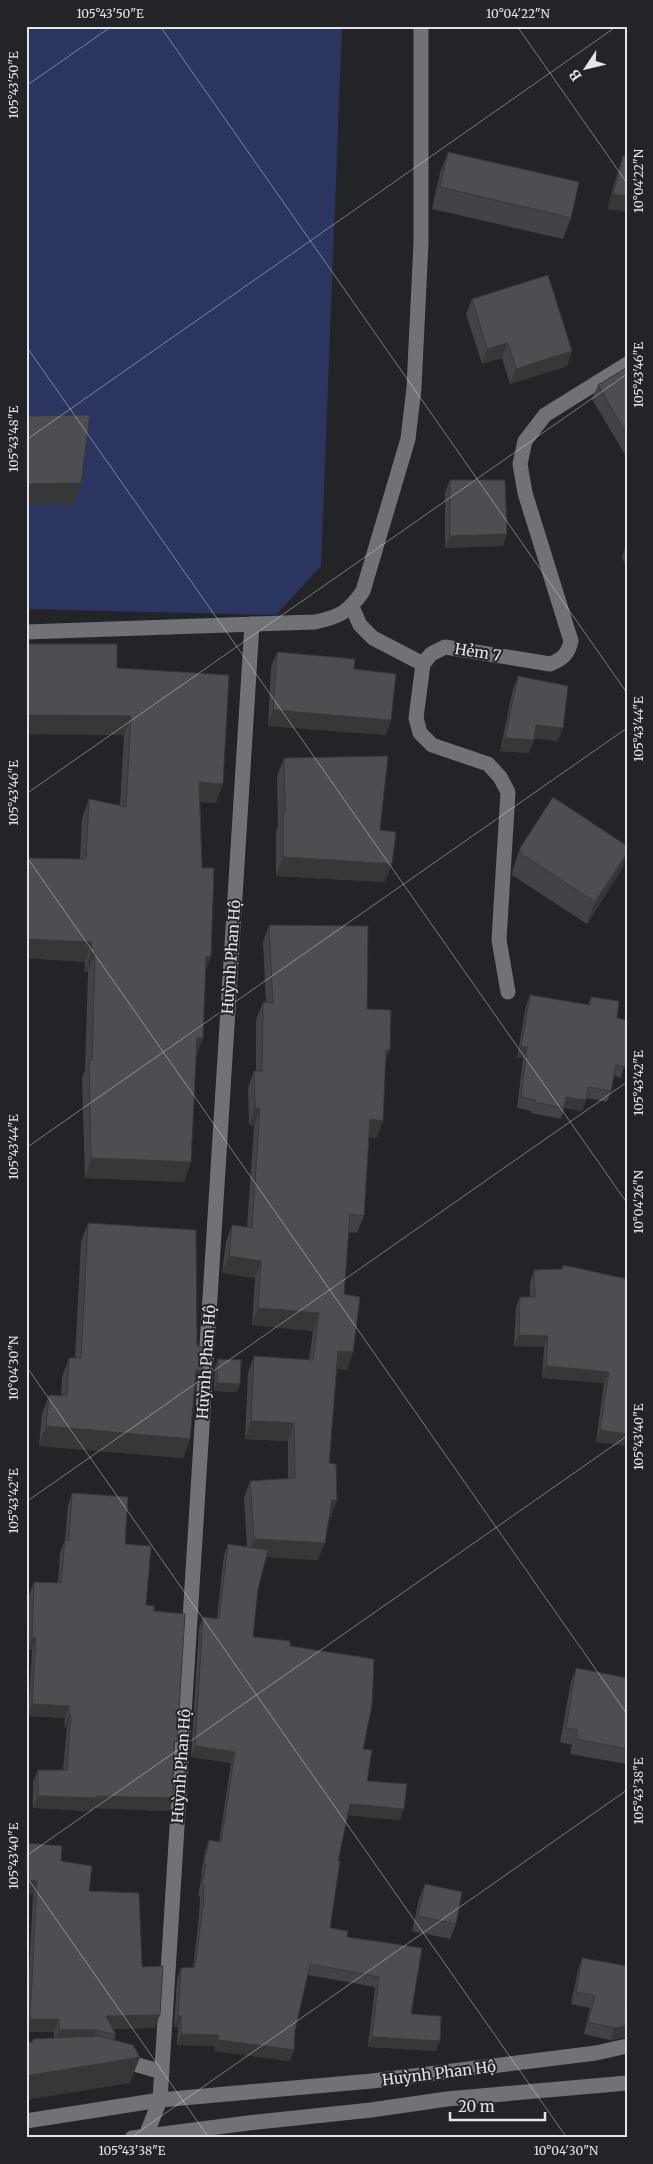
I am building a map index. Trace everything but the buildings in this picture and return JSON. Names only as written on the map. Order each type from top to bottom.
[{"type":"street","points":[[26,632],[315,622],[332,618],[352,608],[362,591],[408,439],[414,388],[421,243],[421,26]]},
{"type":"street","name":"Hẻm 7","points":[[424,664],[431,654],[446,647],[550,664],[561,660],[569,651],[571,641],[525,493],[520,464],[525,440],[545,415],[627,364]]},
{"type":"street","points":[[352,608],[360,625],[373,638],[424,664],[416,718],[420,733],[432,745],[488,764],[500,777],[508,792],[499,940],[508,992]]},
{"type":"street","name":"Huỳnh Phan Hộ","points":[[160,2100],[252,624]]},
{"type":"street","name":"Huỳnh Phan Hộ","points":[[26,2121],[160,2100],[372,2081],[596,2053],[627,2046]]},
{"type":"street","points":[[100,2054],[162,2072]]},
{"type":"street","name":"Huỳnh Phan Hộ","points":[[132,2138],[371,2110],[446,2099],[627,2083]]},
{"type":"street","points":[[147,2136],[160,2100]]},
{"type":"shaded area","points":[[26,26],[342,26],[321,566],[276,615],[26,609]]}]
